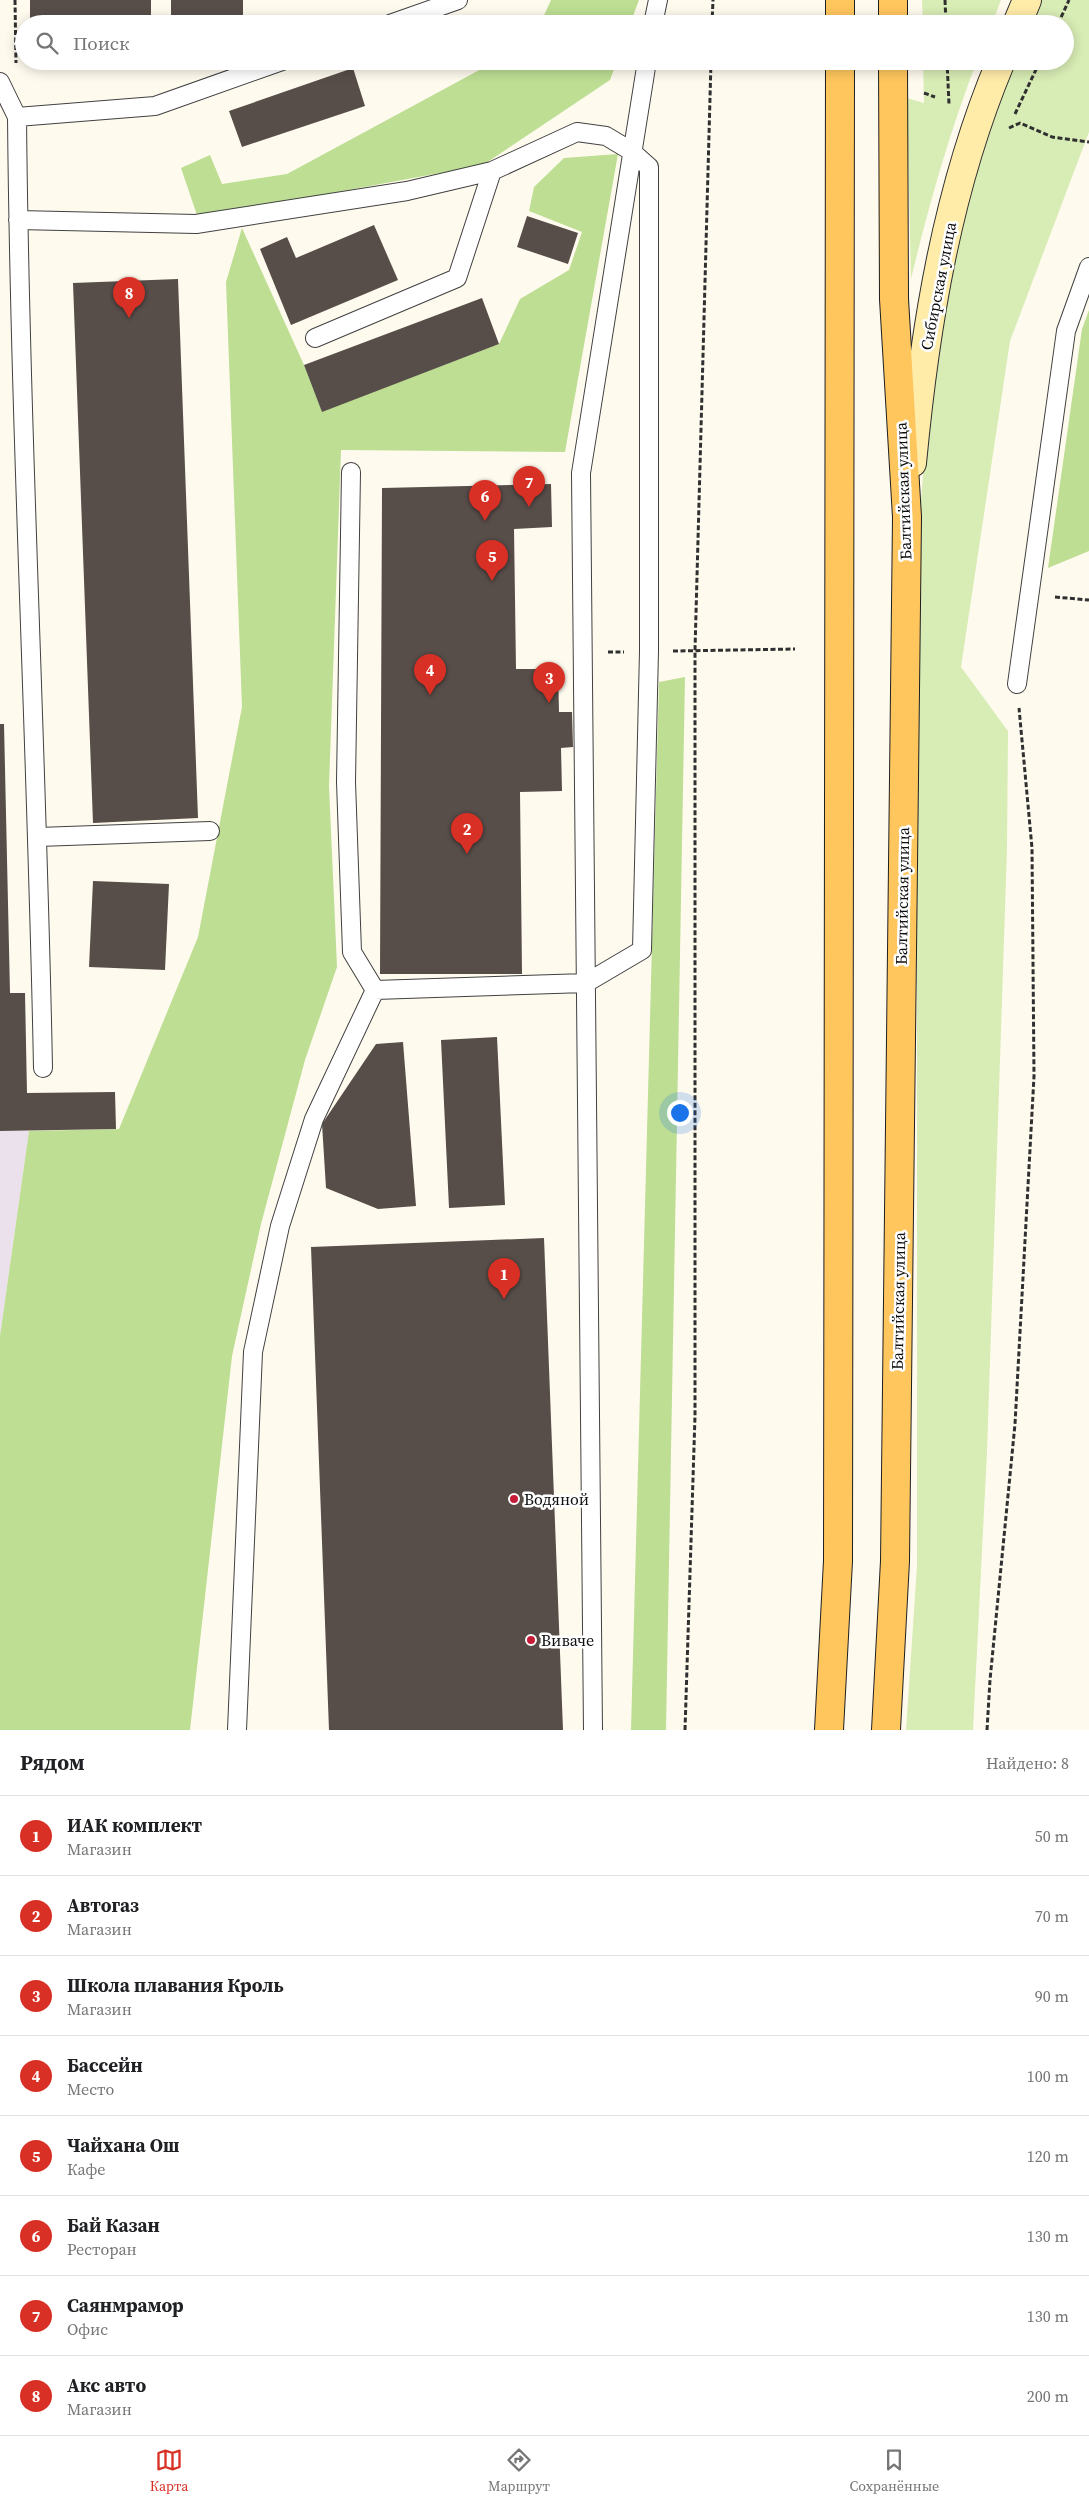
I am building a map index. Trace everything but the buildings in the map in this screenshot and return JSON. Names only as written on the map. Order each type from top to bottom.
[{"type":"main road","points":[[840,0],[840,15]]},
{"type":"main road","points":[[893,0],[893,15]]},
{"type":"main road","points":[[1021,15],[1027,0]]},
{"type":"main road","points":[[829,1730],[838,1561],[840,70]]},
{"type":"main road","name":"Балтийская улица","points":[[886,1730],[895,1560],[907,517],[894,299],[893,70]]},
{"type":"main road","name":"Сибирская улица","points":[[907,517],[917,406],[932,300],[956,195],[978,116],[997,70]]},
{"type":"lane","points":[[416,15],[458,0]]},
{"type":"lane","points":[[655,15],[658,0]]},
{"type":"lane","points":[[17,116],[154,106],[256,70]]},
{"type":"lane","points":[[594,1730],[580,473],[645,70]]},
{"type":"lane","points":[[0,82],[17,116],[18,220],[38,837],[43,1068]]},
{"type":"lane","points":[[18,220],[196,224],[406,191],[492,171],[577,132],[606,136],[631,152],[649,167],[649,651],[642,950],[586,982],[375,990]]},
{"type":"lane","points":[[315,338],[458,278],[492,171]]},
{"type":"lane","points":[[1017,684],[1066,331],[1089,266]]},
{"type":"lane","points":[[351,472],[346,782],[352,952],[375,990]]},
{"type":"lane","points":[[38,837],[210,831]]},
{"type":"lane","points":[[237,1730],[253,1352],[280,1226],[314,1119],[375,990]]},
{"type":"path","points":[[15,0],[15,15]]},
{"type":"path","points":[[712,15],[713,0]]},
{"type":"path","points":[[945,0],[946,15]]},
{"type":"path","points":[[1062,15],[1069,0]]},
{"type":"path","points":[[685,1730],[695,1416],[695,650],[711,70]]},
{"type":"path","points":[[948,70],[949,104]]},
{"type":"path","points":[[1036,70],[1009,128],[1020,123],[1052,137],[1089,142]]},
{"type":"path","points":[[1029,596],[1089,600]]},
{"type":"path","points":[[680,650],[795,649]]},
{"type":"path","points":[[987,1730],[990,1680],[1015,1424],[1034,1076],[1032,848],[1017,684]]},
{"type":"shaded area","points":[[0,1131],[29,1131],[0,1336]]},
{"type":"green space","points":[[551,0],[639,0],[633,15],[544,15]]},
{"type":"green space","points":[[922,0],[1001,0],[995,15],[923,15]]},
{"type":"green space","points":[[1035,0],[1089,0],[1089,132],[1010,341],[961,667],[1008,731],[1007,849],[987,1452],[973,1730],[906,1730],[917,1566],[917,548],[936,318],[982,127],[1005,70],[1074,70],[1074,15],[1029,15]]},
{"type":"green space","points":[[479,70],[614,70],[610,80],[483,165],[198,218],[181,168],[210,155],[222,184],[287,174]]},
{"type":"green space","points":[[923,70],[974,70],[940,169],[911,279],[907,98],[924,103]]},
{"type":"green space","points":[[618,154],[565,452],[341,450],[329,786],[337,967],[305,1060],[261,1224],[232,1356],[190,1730],[0,1730],[0,1336],[29,1131],[119,1129],[198,937],[242,707],[226,282],[242,228],[304,365],[322,411],[499,344],[520,299],[569,270],[582,232],[529,211],[534,187],[564,158]]},
{"type":"green space","points":[[1089,310],[1089,551],[1048,568],[1082,329]]},
{"type":"green space","points":[[685,677],[666,1730],[631,1730],[659,682]]},
{"type":"place","name":"Акс авто","points":[[129,318]]},
{"type":"place","name":"Саянмрамор","points":[[529,507]]},
{"type":"place","name":"Бай Казан","points":[[485,521]]},
{"type":"place","name":"Чайхана Ош","points":[[492,581]]},
{"type":"place","name":"Бассейн","points":[[430,695]]},
{"type":"place","name":"Школа плавания Кроль","points":[[549,703]]},
{"type":"place","name":"Автогаз","points":[[467,854]]},
{"type":"place","name":"ИАК комплект","points":[[504,1299]]},
{"type":"place","name":"Водяной","points":[[514,1499]]},
{"type":"place","name":"Виваче","points":[[531,1640]]}]
